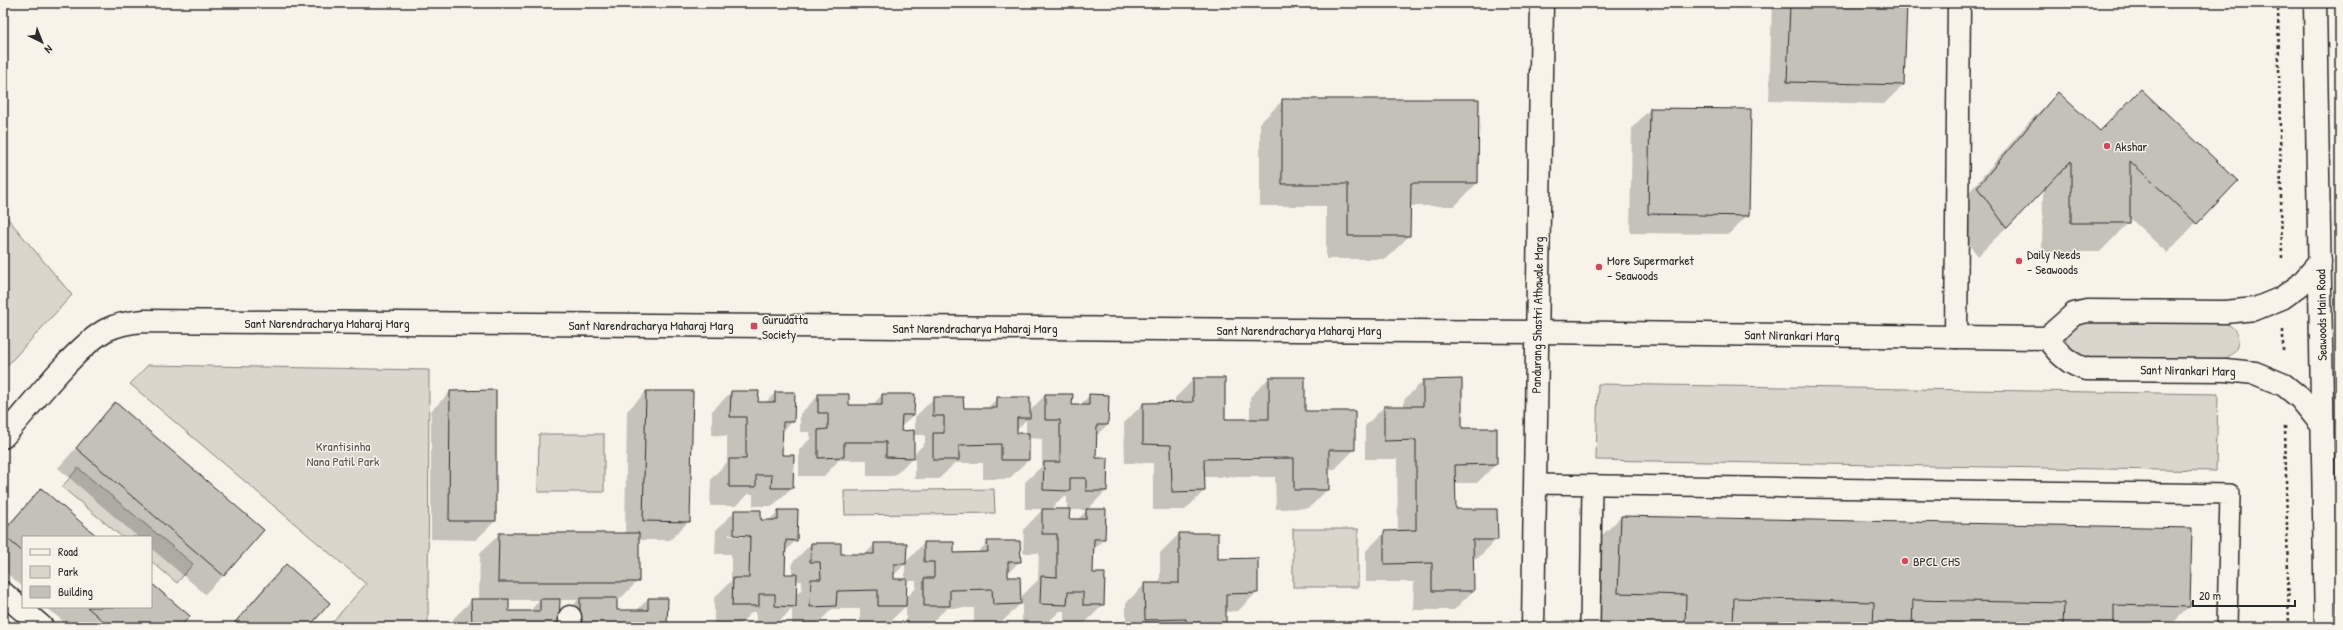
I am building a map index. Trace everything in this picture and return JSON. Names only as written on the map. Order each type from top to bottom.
[{"type":"street","name":"Pandurang Shastri Athawale Marg","points":[[1533,627],[1542,3]]},
{"type":"street","points":[[1956,337],[1959,3]]},
{"type":"street","name":"Seawoods Main Road","points":[[2315,3],[2322,425],[2332,547],[2326,627]]},
{"type":"street","points":[[2047,338],[2074,314],[2087,311],[2225,312],[2255,309],[2282,298],[2300,285],[2320,262]]},
{"type":"street","name":"Sant Narendracharya Maharaj Marg","points":[[3,437],[87,345],[106,330],[125,323],[144,321],[1537,332]]},
{"type":"street","name":"Sant Nirankari Marg","points":[[1537,332],[2047,338],[2065,359],[2075,366],[2087,368],[2225,370],[2255,373],[2284,385],[2300,398],[2322,425]]},
{"type":"street","points":[[3,593],[42,627]]},
{"type":"lane","points":[[1535,484],[2230,494],[2227,627]]},
{"type":"lane","points":[[1590,627],[1592,485]]},
{"type":"green space","points":[[3,213],[72,295],[3,370]]},
{"type":"green space","points":[[2081,321],[2222,322],[2229,325],[2234,330],[2238,341],[2234,352],[2221,360],[2080,358],[2069,347],[2066,339],[2070,331]]},
{"type":"green space","name":"Krantisinha Nana Patil Park","points":[[148,365],[429,370],[428,627],[328,627],[366,584],[130,384]]},
{"type":"green space","points":[[1598,384],[2218,394],[2216,471],[1596,460]]},
{"type":"green space","points":[[539,434],[604,434],[604,492],[538,492]]},
{"type":"green space","points":[[78,468],[193,564],[177,583],[152,562],[152,536],[121,536],[62,487]]},
{"type":"green space","points":[[994,489],[995,513],[845,515],[844,491]]},
{"type":"green space","points":[[1293,529],[1358,529],[1358,587],[1293,587]]},
{"type":"building","points":[[1790,3],[1907,3],[1904,85],[1787,82]]},
{"type":"building","name":"Akshar","points":[[2141,89],[2238,181],[2197,224],[2130,161],[2130,223],[2071,223],[2071,161],[2007,228],[1977,187],[2058,92],[2100,131]]},
{"type":"building","points":[[1282,99],[1479,99],[1478,183],[1411,183],[1410,236],[1348,236],[1348,184],[1282,184]]},
{"type":"building","points":[[1650,108],[1751,109],[1749,216],[1648,214]]},
{"type":"building","points":[[1269,377],[1305,377],[1305,411],[1355,411],[1355,450],[1329,450],[1329,490],[1294,490],[1294,458],[1204,459],[1205,491],[1172,492],[1171,445],[1143,444],[1143,403],[1193,402],[1193,378],[1225,378],[1225,419],[1269,419]]},
{"type":"building","points":[[1462,379],[1462,428],[1497,428],[1497,464],[1455,465],[1456,509],[1497,509],[1498,540],[1473,540],[1474,591],[1432,591],[1432,563],[1384,564],[1384,531],[1416,530],[1416,440],[1384,441],[1384,406],[1423,406],[1423,380]]},
{"type":"building","points":[[496,390],[496,521],[449,521],[450,391]]},
{"type":"building","points":[[646,391],[693,391],[690,522],[643,521]]},
{"type":"building","points":[[731,391],[759,391],[758,402],[775,402],[775,392],[795,392],[794,422],[783,422],[782,455],[794,455],[793,488],[771,488],[772,475],[756,475],[756,487],[729,487],[729,459],[746,459],[746,417],[730,417]]},
{"type":"building","points":[[818,394],[849,394],[849,405],[882,405],[882,394],[915,394],[914,415],[902,415],[901,431],[914,430],[914,458],[886,457],[886,442],[844,442],[844,457],[818,458],[818,430],[828,429],[828,413],[818,413]]},
{"type":"building","points":[[1045,394],[1073,394],[1072,405],[1089,405],[1089,394],[1109,395],[1108,425],[1097,425],[1096,458],[1108,458],[1107,491],[1086,491],[1086,478],[1070,478],[1070,491],[1043,490],[1044,462],[1060,462],[1060,420],[1045,420]]},
{"type":"building","points":[[933,397],[963,397],[964,408],[997,408],[997,397],[1030,397],[1030,418],[1017,418],[1017,433],[1029,433],[1029,460],[1001,460],[1001,444],[959,445],[959,460],[933,460],[933,433],[944,433],[944,416],[933,416]]},
{"type":"building","points":[[115,402],[264,530],[224,576],[76,448]]},
{"type":"building","points":[[41,488],[97,536],[22,536],[22,551],[3,535],[3,532]]},
{"type":"building","points":[[1042,509],[1070,509],[1069,519],[1086,519],[1086,509],[1106,509],[1105,539],[1094,539],[1093,573],[1105,573],[1104,605],[1083,605],[1083,592],[1068,592],[1067,605],[1040,604],[1041,576],[1057,577],[1057,534],[1042,534]]},
{"type":"building","points":[[734,510],[761,510],[761,520],[778,520],[778,510],[798,510],[797,541],[786,540],[785,574],[797,574],[796,607],[775,606],[775,594],[759,594],[759,606],[732,606],[733,578],[749,578],[750,536],[734,535]]},
{"type":"building","name":"BPCL CHS","points":[[1621,516],[2192,528],[2190,607],[2114,605],[2114,627],[2063,627],[2064,603],[1913,600],[1912,627],[1873,627],[1874,602],[1734,598],[1733,627],[1685,626],[1686,595],[1618,593]]},
{"type":"building","points":[[499,533],[639,533],[639,582],[498,582]]},
{"type":"building","points":[[1179,533],[1218,533],[1218,559],[1258,558],[1258,593],[1226,594],[1226,627],[1186,627],[1186,619],[1145,620],[1144,583],[1179,583]]},
{"type":"building","points":[[987,541],[1020,541],[1021,562],[1008,562],[1008,577],[1020,577],[1021,604],[993,605],[992,589],[950,590],[950,606],[924,606],[924,578],[934,578],[934,562],[924,562],[924,542],[954,542],[954,553],[988,552]]},
{"type":"building","points":[[811,543],[841,543],[841,554],[874,554],[874,543],[907,543],[906,564],[894,564],[894,579],[907,579],[906,606],[878,606],[878,590],[837,591],[836,606],[810,607],[811,579],[821,579],[820,562],[810,562]]},
{"type":"building","points":[[286,564],[330,603],[309,627],[231,627]]},
{"type":"building","points":[[152,584],[190,616],[180,627],[110,627],[88,608],[152,608]]},
{"type":"building","points":[[580,598],[617,598],[617,610],[648,610],[648,598],[668,598],[667,626],[592,627],[592,623],[580,623]]},
{"type":"building","points":[[471,599],[509,599],[509,611],[540,611],[540,599],[560,599],[559,627],[484,627],[484,624],[472,624]]},
{"type":"place","name":"Akshar","points":[[2107,146]]},
{"type":"place","name":"Daily Needs - Seawoods","points":[[2019,261]]},
{"type":"place","name":"More Supermarket - Seawoods","points":[[1599,267]]},
{"type":"place","name":"Gurudatta Society","points":[[754,326]]},
{"type":"place","name":"BPCL CHS","points":[[1905,561]]}]
